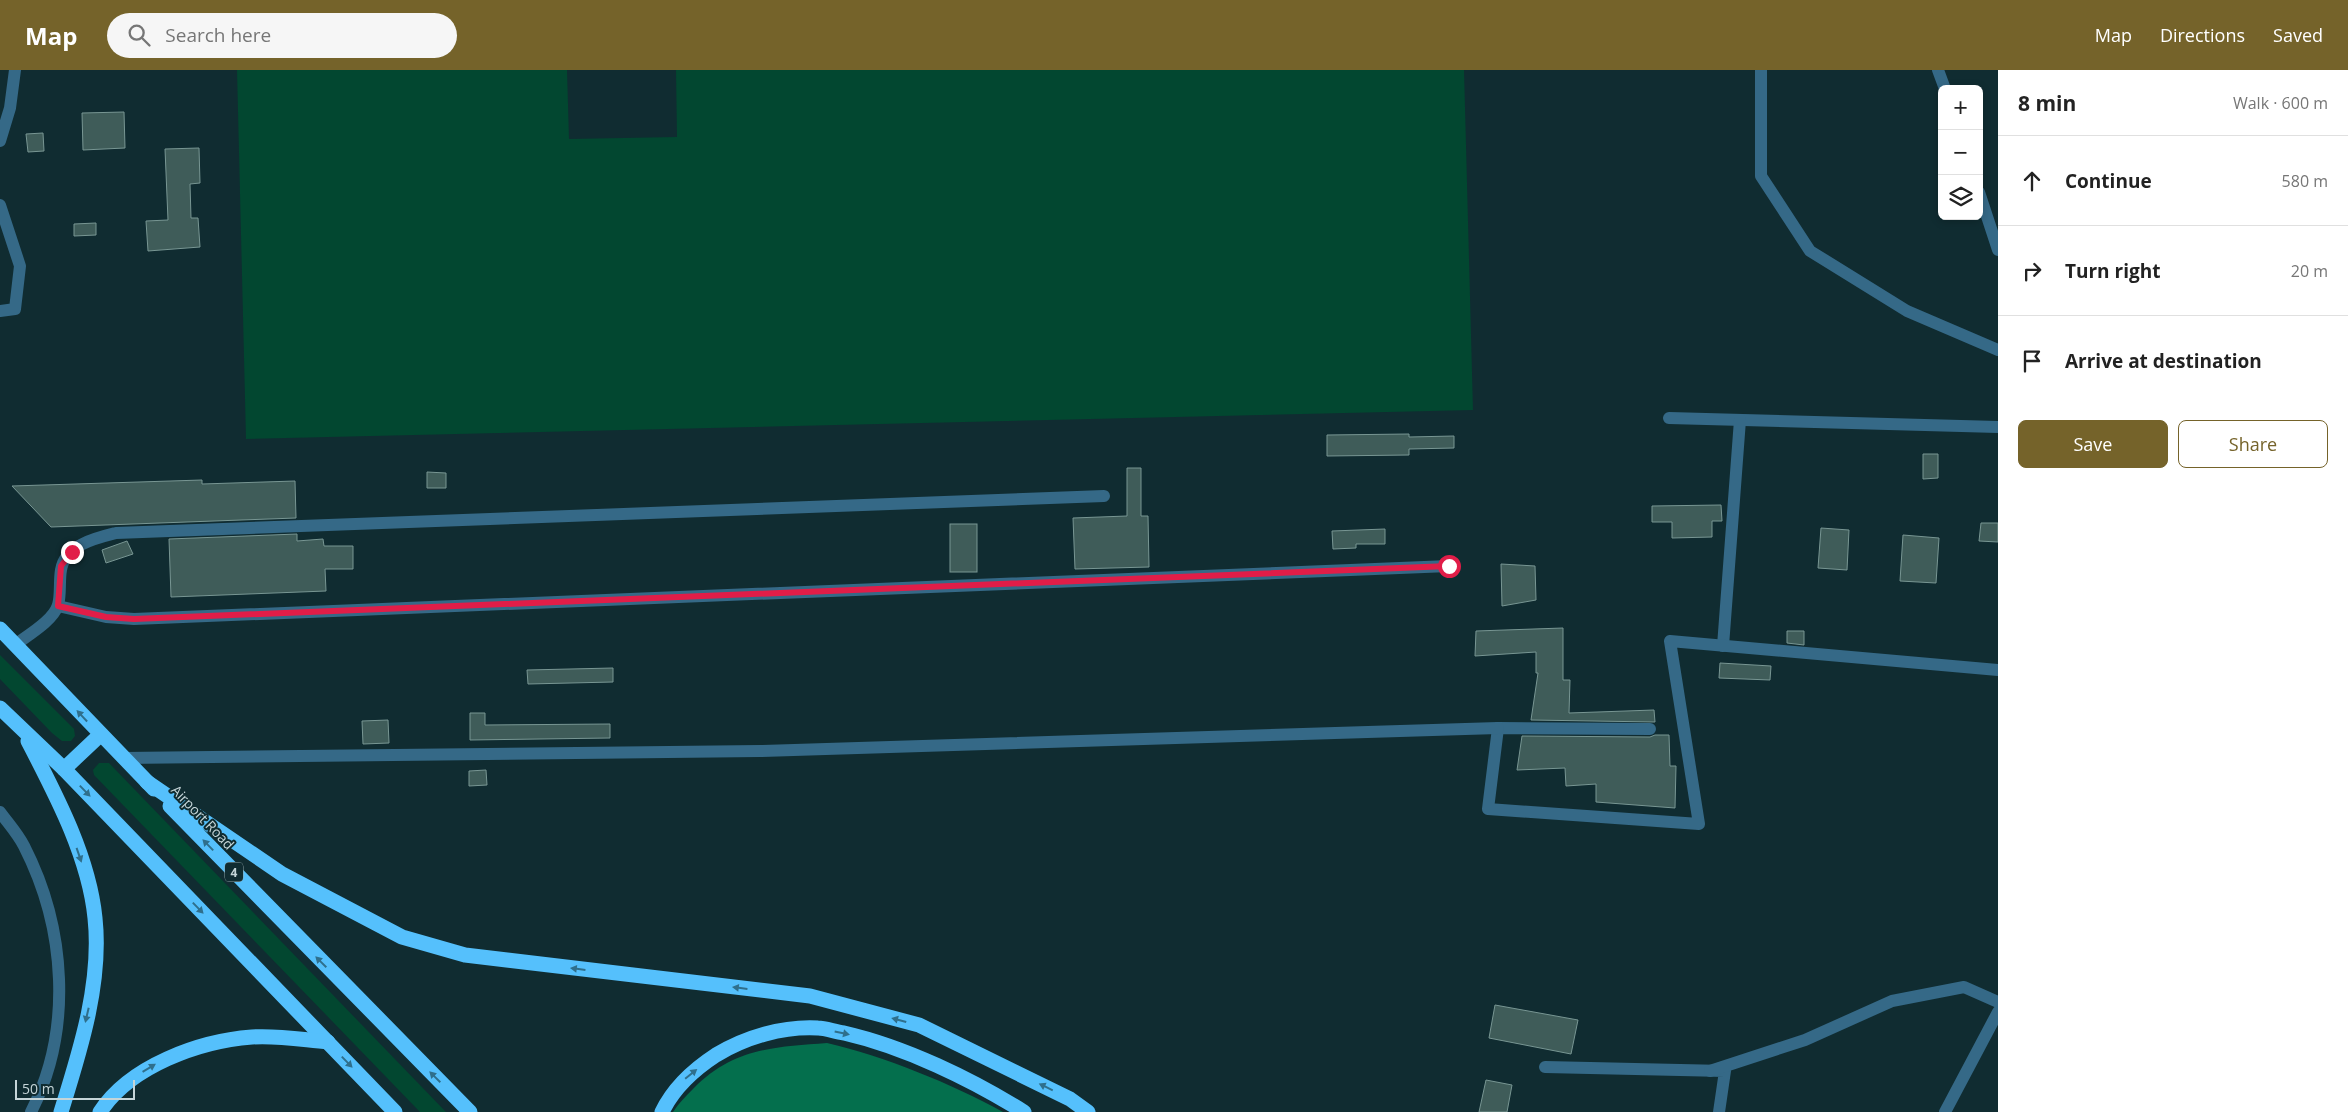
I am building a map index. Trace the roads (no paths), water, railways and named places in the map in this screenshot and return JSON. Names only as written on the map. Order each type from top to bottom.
[{"type":"highway","name":"Airport Road","points":[[0,629],[100,735],[470,1112]]},
{"type":"highway","points":[[0,708],[64,769],[395,1112]]},
{"type":"highway","points":[[22,731],[61,806],[90,885],[96,919],[95,959],[90,1000],[78,1056],[61,1112]]},
{"type":"highway","points":[[64,769],[100,735]]},
{"type":"highway","points":[[147,782],[282,874],[402,937],[465,955],[810,996],[919,1025],[1070,1099],[1088,1112]]},
{"type":"highway","points":[[662,1112],[669,1098],[686,1078],[732,1046],[758,1036],[787,1030],[818,1028],[865,1038],[912,1055],[1002,1098],[1024,1112]]},
{"type":"highway","points":[[100,1112],[107,1102],[132,1078],[162,1060],[197,1048],[252,1037],[328,1042]]},
{"type":"street","points":[[0,141],[10,108],[15,70]]},
{"type":"street","points":[[1761,70],[1761,176],[1810,251],[1907,311],[1998,350]]},
{"type":"street","points":[[1938,70],[1944,85]]},
{"type":"street","points":[[1983,204],[1998,250]]},
{"type":"street","points":[[0,205],[20,266],[15,309],[0,311]]},
{"type":"street","points":[[1669,418],[1998,427]]},
{"type":"street","points":[[1723,646],[1740,420]]},
{"type":"street","points":[[15,645],[46,620],[58,606],[61,566],[72,552],[90,539],[116,533],[1104,496]]},
{"type":"street","points":[[58,606],[106,617],[134,619],[1449,566]]},
{"type":"street","points":[[1498,728],[1488,809],[1699,824],[1670,640],[1998,670]]},
{"type":"street","points":[[123,758],[760,751],[1498,728],[1650,729]]},
{"type":"street","points":[[0,812],[24,846],[49,911],[57,950],[58,1026],[51,1060],[40,1093],[30,1112]]},
{"type":"street","points":[[1710,1071],[1805,1040],[1892,1001],[1964,987],[1998,1002]]},
{"type":"street","points":[[1945,1112],[1998,1012]]},
{"type":"street","points":[[1545,1067],[1725,1071],[1719,1112]]}]
